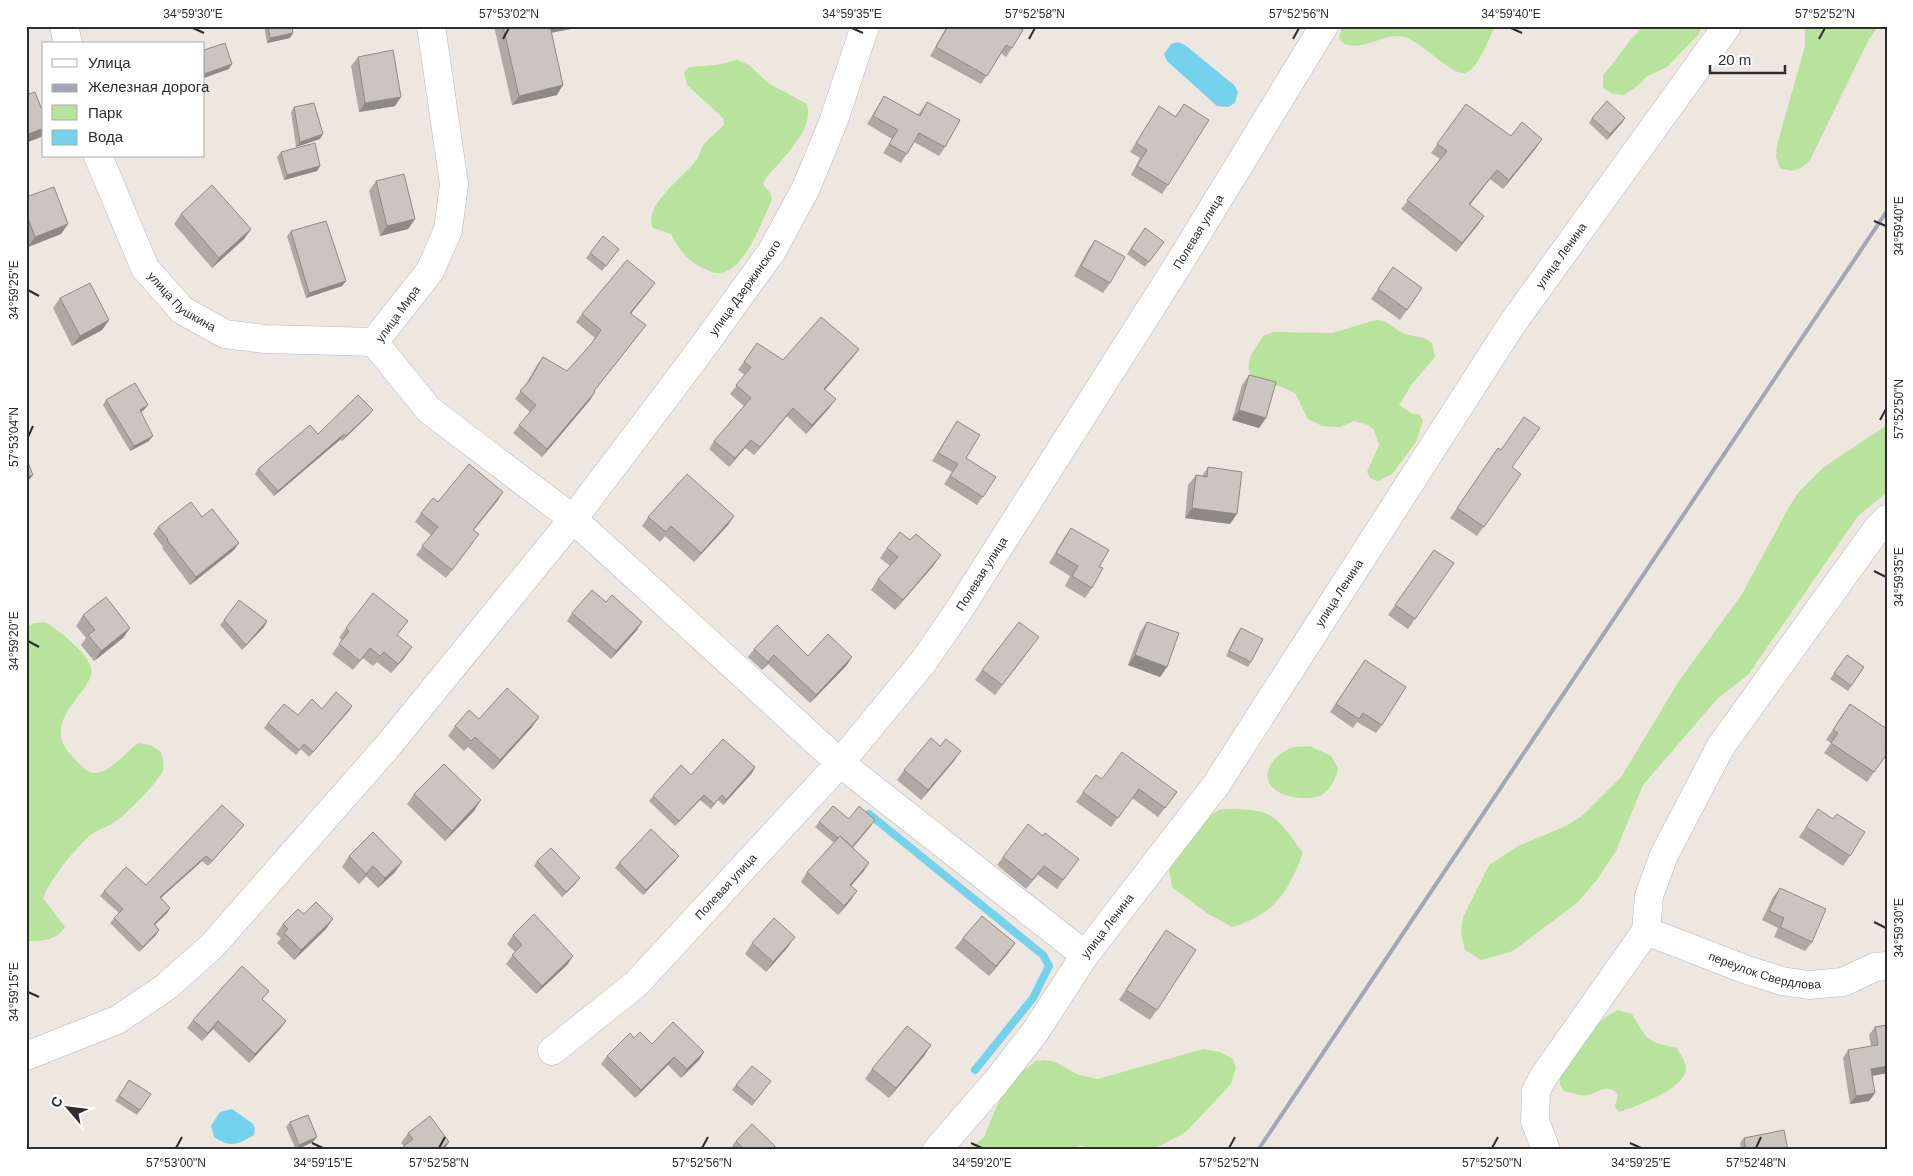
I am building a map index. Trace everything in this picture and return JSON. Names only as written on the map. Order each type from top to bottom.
[{"type":"street","points":[[64,26],[68,42]]},
{"type":"street","name":"улица Мира","points":[[431,26],[454,184],[448,230],[430,271],[374,342],[429,410],[573,519],[840,764],[1085,955]]},
{"type":"street","name":"улица Дзержинского","points":[[26,1056],[117,1020],[166,987],[212,946],[387,747],[573,519],[697,355],[772,251],[806,188],[827,137],[865,26]]},
{"type":"street","name":"Полевая улица","points":[[552,1051],[636,984],[840,764],[923,662],[957,613],[1178,265],[1324,26]]},
{"type":"street","name":"улица Ленина","points":[[937,1150],[996,1082],[1035,1032],[1085,955],[1216,785],[1512,324],[1727,26]]},
{"type":"street","name":"улица Пушкина","points":[[99,158],[145,268],[182,310],[225,334],[265,339],[374,342]]},
{"type":"street","points":[[1546,1150],[1535,1121],[1536,1091],[1544,1076],[1646,931],[1649,896],[1664,855],[1722,746],[1848,569],[1887,519]]},
{"type":"street","name":"переулок Свердлова","points":[[1646,931],[1747,970],[1782,981],[1809,985],[1843,982],[1875,968],[1887,966]]},
{"type":"green space","points":[[1342,26],[1495,26],[1479,60],[1470,71],[1465,73],[1452,69],[1419,45],[1404,37],[1388,37],[1354,46],[1346,44],[1339,39]]},
{"type":"green space","points":[[1644,26],[1702,26],[1699,34],[1667,67],[1646,77],[1639,85],[1624,95],[1613,94],[1603,88],[1603,76],[1632,38]]},
{"type":"green space","points":[[1805,26],[1879,26],[1869,39],[1810,160],[1800,168],[1789,170],[1780,168],[1776,157],[1777,145],[1805,46]]},
{"type":"green space","points":[[737,60],[749,65],[768,83],[807,104],[808,114],[806,124],[795,144],[763,184],[771,194],[772,200],[750,246],[735,266],[726,271],[715,273],[698,266],[688,258],[671,234],[653,228],[651,220],[658,202],[695,162],[704,144],[724,125],[723,118],[687,85],[684,72],[689,67],[716,65]]},
{"type":"green space","points":[[1376,320],[1388,323],[1405,334],[1429,341],[1432,343],[1435,357],[1412,384],[1399,405],[1413,414],[1419,414],[1423,421],[1416,442],[1392,474],[1378,481],[1371,479],[1367,472],[1379,445],[1374,430],[1368,425],[1354,421],[1340,427],[1322,426],[1308,419],[1295,393],[1282,387],[1253,379],[1249,367],[1250,357],[1263,336],[1274,332],[1332,333]]},
{"type":"green space","points":[[1887,425],[1887,492],[1858,516],[1748,675],[1718,698],[1643,785],[1616,851],[1596,881],[1577,903],[1513,951],[1481,960],[1465,950],[1461,934],[1463,917],[1489,865],[1518,846],[1568,825],[1583,815],[1621,777],[1679,681],[1742,594],[1798,493],[1824,467]]},
{"type":"green space","points":[[45,622],[78,648],[91,667],[91,676],[64,719],[61,732],[64,744],[74,758],[88,771],[93,773],[104,771],[138,743],[150,745],[160,751],[163,760],[163,770],[149,789],[121,817],[89,836],[57,874],[43,898],[65,927],[61,932],[53,938],[26,941],[26,627],[34,623]]},
{"type":"green space","points":[[1310,746],[1331,756],[1338,768],[1331,786],[1323,794],[1312,798],[1297,798],[1276,791],[1268,781],[1267,775],[1272,762],[1288,749]]},
{"type":"green space","points":[[1221,809],[1252,810],[1270,816],[1278,821],[1303,853],[1291,880],[1278,900],[1259,915],[1232,927],[1208,914],[1172,887],[1169,869],[1183,843],[1200,821]]},
{"type":"green space","points":[[1618,1010],[1632,1014],[1645,1035],[1653,1041],[1677,1048],[1686,1067],[1683,1077],[1677,1084],[1647,1102],[1619,1112],[1615,1107],[1618,1094],[1610,1089],[1603,1089],[1583,1095],[1564,1091],[1560,1085],[1560,1078],[1584,1040],[1599,1022]]},
{"type":"green space","points":[[1203,1049],[1220,1052],[1233,1059],[1236,1068],[1231,1084],[1186,1132],[1152,1150],[1091,1150],[1081,1145],[1072,1150],[969,1150],[984,1137],[999,1101],[1021,1072],[1036,1061],[1055,1062],[1079,1075],[1098,1079]]},
{"type":"water","points":[[1178,42],[1185,45],[1234,85],[1238,92],[1235,103],[1228,107],[1217,106],[1167,61],[1164,54],[1171,44]]},
{"type":"water","points":[[232,1109],[252,1123],[255,1128],[254,1135],[238,1143],[230,1144],[214,1137],[211,1126],[220,1112]]},
{"type":"building","points":[[268,26],[292,26],[293,33],[270,38]]},
{"type":"building","points":[[503,26],[550,26],[563,85],[519,96]]},
{"type":"building","points":[[948,26],[1016,26],[1023,30],[1012,48],[1006,45],[987,76],[936,47]]},
{"type":"building","points":[[225,43],[232,64],[205,74],[205,50]]},
{"type":"building","points":[[393,50],[401,97],[365,103],[358,57]]},
{"type":"building","points":[[35,92],[42,110],[42,129],[26,135],[26,95]]},
{"type":"building","points":[[884,96],[920,116],[927,102],[960,120],[945,147],[919,133],[907,154],[889,144],[898,130],[873,116]]},
{"type":"building","points":[[1607,101],[1625,118],[1610,134],[1592,118]]},
{"type":"building","points":[[314,103],[323,134],[300,142],[294,107]]},
{"type":"building","points":[[1184,104],[1209,120],[1168,185],[1137,166],[1147,150],[1136,143],[1159,106],[1176,117]]},
{"type":"building","points":[[1466,104],[1511,136],[1522,122],[1542,139],[1509,180],[1497,170],[1469,204],[1484,216],[1462,243],[1407,200],[1447,151],[1437,144]]},
{"type":"building","points":[[315,143],[320,166],[287,175],[281,152]]},
{"type":"building","points":[[404,174],[415,219],[387,226],[376,181]]},
{"type":"building","points":[[212,185],[251,229],[219,258],[181,214]]},
{"type":"building","points":[[54,187],[68,224],[35,237],[26,213],[26,197]]},
{"type":"building","points":[[326,221],[346,281],[309,293],[291,231]]},
{"type":"building","points":[[1145,228],[1164,242],[1149,262],[1131,249]]},
{"type":"building","points":[[603,236],[619,249],[606,266],[590,253]]},
{"type":"building","points":[[1095,240],[1125,257],[1110,283],[1081,266]]},
{"type":"building","points":[[627,260],[655,283],[630,313],[646,325],[595,392],[547,449],[519,425],[536,405],[520,391],[529,381],[543,357],[567,371],[591,344],[601,330],[582,314]]},
{"type":"building","points":[[1393,267],[1422,288],[1407,310],[1378,289]]},
{"type":"building","points":[[90,283],[109,320],[80,336],[60,298]]},
{"type":"building","points":[[821,317],[859,349],[824,389],[836,399],[812,425],[793,408],[760,447],[751,440],[735,458],[714,441],[751,398],[736,385],[751,367],[744,362],[757,343],[783,360]]},
{"type":"building","points":[[1249,375],[1276,382],[1266,418],[1239,410]]},
{"type":"building","points":[[135,383],[148,405],[140,410],[153,436],[134,446],[106,400]]},
{"type":"building","points":[[358,395],[373,410],[346,436],[344,434],[278,491],[258,469],[310,425],[318,434]]},
{"type":"building","points":[[1524,417],[1540,428],[1512,467],[1521,474],[1484,527],[1457,508],[1498,448],[1501,450]]},
{"type":"building","points":[[957,421],[980,435],[966,458],[996,477],[983,497],[950,476],[958,464],[938,453]]},
{"type":"building","points":[[26,458],[33,475],[26,477]]},
{"type":"building","points":[[469,464],[503,492],[473,530],[479,534],[452,570],[422,546],[438,527],[421,513],[433,498],[438,502]]},
{"type":"building","points":[[1208,467],[1242,472],[1237,514],[1192,508],[1196,475],[1207,477]]},
{"type":"building","points":[[687,474],[734,516],[701,553],[671,526],[666,532],[648,517]]},
{"type":"building","points":[[191,502],[202,517],[212,509],[239,543],[196,577],[158,527]]},
{"type":"building","points":[[1071,528],[1109,550],[1099,567],[1103,568],[1092,588],[1072,576],[1078,566],[1056,553]]},
{"type":"building","points":[[900,532],[910,540],[916,534],[941,555],[903,600],[878,579],[898,557],[887,548]]},
{"type":"building","points":[[1434,550],[1454,563],[1415,619],[1395,605]]},
{"type":"building","points":[[592,590],[606,602],[612,595],[642,622],[616,651],[572,613]]},
{"type":"building","points":[[373,593],[408,621],[397,635],[412,647],[398,664],[384,652],[380,656],[370,648],[360,661],[339,644],[349,631],[346,628]]},
{"type":"building","points":[[106,597],[130,628],[101,651],[88,635],[95,630],[83,615]]},
{"type":"building","points":[[239,600],[267,621],[246,645],[224,620]]},
{"type":"building","points":[[1019,622],[1039,637],[1002,685],[982,670]]},
{"type":"building","points":[[1147,622],[1179,633],[1167,667],[1135,655]]},
{"type":"building","points":[[777,625],[808,656],[828,634],[852,657],[816,695],[774,655],[768,662],[754,649]]},
{"type":"building","points":[[1241,628],[1263,639],[1251,662],[1229,651]]},
{"type":"building","points":[[1847,655],[1864,667],[1851,686],[1834,673]]},
{"type":"building","points":[[1365,660],[1406,687],[1382,725],[1363,713],[1359,719],[1336,704]]},
{"type":"building","points":[[507,688],[539,717],[500,760],[475,737],[471,741],[455,726],[469,710],[479,719]]},
{"type":"building","points":[[336,692],[352,706],[313,752],[304,744],[299,750],[268,723],[284,704],[298,715],[312,699],[322,709]]},
{"type":"building","points":[[1850,704],[1887,729],[1887,742],[1885,745],[1887,746],[1887,754],[1874,772],[1831,743],[1838,733],[1833,730]]},
{"type":"building","points":[[931,738],[940,746],[946,739],[961,751],[928,790],[904,770]]},
{"type":"building","points":[[723,739],[755,767],[726,800],[722,795],[714,804],[704,795],[679,821],[653,796],[681,765],[691,775]]},
{"type":"building","points":[[1122,752],[1177,792],[1165,808],[1139,789],[1118,818],[1083,792],[1096,775],[1102,779]]},
{"type":"building","points":[[444,764],[481,800],[452,831],[414,794]]},
{"type":"building","points":[[222,805],[244,825],[212,861],[206,856],[160,897],[170,908],[154,924],[159,930],[143,947],[114,918],[123,909],[104,891],[126,867],[146,885]]},
{"type":"building","points":[[833,806],[849,819],[859,806],[875,820],[852,847],[840,836],[838,838],[819,822]]},
{"type":"building","points":[[1818,809],[1833,819],[1837,814],[1865,832],[1850,856],[1806,827]]},
{"type":"building","points":[[1028,824],[1043,836],[1045,833],[1079,859],[1063,880],[1044,866],[1032,880],[1003,857]]},
{"type":"building","points":[[651,829],[679,856],[646,890],[619,863]]},
{"type":"building","points":[[373,832],[402,862],[385,878],[373,866],[366,874],[349,856]]},
{"type":"building","points":[[840,836],[869,863],[850,885],[857,891],[844,906],[807,872]]},
{"type":"building","points":[[551,848],[580,878],[566,892],[537,861]]},
{"type":"building","points":[[1780,888],[1826,909],[1812,942],[1780,927],[1784,918],[1769,911]]},
{"type":"building","points":[[316,902],[333,919],[301,950],[284,933],[288,929],[283,924],[298,909],[304,914]]},
{"type":"building","points":[[534,914],[573,956],[542,986],[512,955],[522,945],[513,935]]},
{"type":"building","points":[[982,916],[1015,943],[996,966],[963,938]]},
{"type":"building","points":[[774,918],[795,937],[773,962],[752,943]]},
{"type":"building","points":[[1166,930],[1196,950],[1157,1010],[1126,990]]},
{"type":"building","points":[[242,966],[269,991],[262,999],[286,1021],[255,1054],[218,1021],[208,1033],[193,1020]]},
{"type":"building","points":[[673,1022],[704,1052],[687,1069],[674,1057],[641,1090],[607,1056],[630,1033],[634,1038],[640,1032],[652,1044]]},
{"type":"building","points":[[1887,1025],[1887,1066],[1871,1069],[1875,1093],[1856,1096],[1848,1050],[1878,1045],[1875,1027]]},
{"type":"building","points":[[907,1026],[931,1045],[896,1088],[872,1069]]},
{"type":"building","points":[[752,1066],[771,1081],[755,1101],[736,1085]]},
{"type":"building","points":[[129,1080],[151,1094],[140,1110],[119,1096]]},
{"type":"building","points":[[308,1115],[317,1137],[299,1145],[290,1122]]},
{"type":"building","points":[[430,1116],[449,1142],[439,1150],[405,1150],[403,1147],[413,1139],[408,1133]]},
{"type":"building","points":[[752,1124],[775,1146],[771,1150],[745,1150],[736,1141]]},
{"type":"building","points":[[1784,1130],[1788,1150],[1746,1150],[1744,1138]]},
{"type":"waterway","points":[[869,814],[1043,955],[1049,966],[1033,998],[975,1070]]},
{"type":"railway","points":[[1258,1150],[1887,211]]}]
